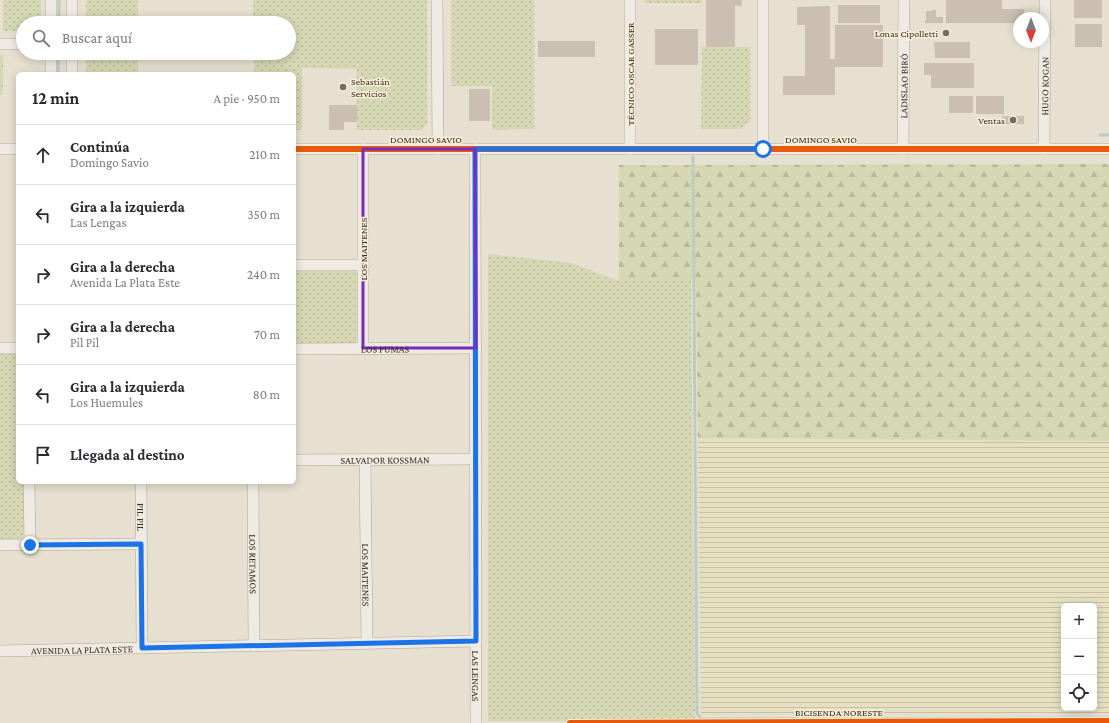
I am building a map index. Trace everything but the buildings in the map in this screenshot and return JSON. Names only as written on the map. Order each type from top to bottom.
[{"type":"street","points":[[51,0],[51,16]]},
{"type":"street","points":[[72,0],[72,16]]},
{"type":"street","points":[[437,0],[438,149]]},
{"type":"street","name":"TÉCNICO OSCAR GASSER","points":[[630,0],[630,149]]},
{"type":"street","points":[[763,0],[763,149]]},
{"type":"street","name":"LADISLAO BIRÓ","points":[[903,149],[904,0]]},
{"type":"street","name":"HUGO KOGAN","points":[[1044,149],[1045,0]]},
{"type":"street","points":[[0,44],[16,44]]},
{"type":"street","points":[[51,60],[51,72]]},
{"type":"street","points":[[72,60],[72,72]]},
{"type":"street","points":[[0,149],[16,149]]},
{"type":"street","name":"DOMINGO SAVIO","points":[[296,149],[1109,149]]},
{"type":"street","name":"LOS MAITENES","points":[[363,149],[363,348]]},
{"type":"street","name":"LAS LENGAS","points":[[475,149],[476,723]]},
{"type":"street","points":[[296,265],[363,265]]},
{"type":"street","points":[[0,348],[16,348]]},
{"type":"street","name":"LOS PUMAS","points":[[296,349],[476,348]]},
{"type":"street","name":"SALVADOR KOSSMAN","points":[[296,460],[476,459]]},
{"type":"street","name":"LOS MAITENES","points":[[365,460],[367,643]]},
{"type":"street","points":[[29,484],[30,545]]},
{"type":"street","name":"PIL PIL","points":[[141,484],[142,648]]},
{"type":"street","name":"LOS RETAMOS","points":[[253,484],[254,646]]},
{"type":"street","points":[[0,545],[141,544]]},
{"type":"street","name":"AVENIDA LA PLATA ESTE","points":[[0,651],[476,641]]},
{"type":"highlighted area","points":[[363,149],[475,149],[476,348],[363,348]]},
{"type":"shaded area","points":[[698,438],[1109,441],[1109,713],[701,715]]},
{"type":"green space","points":[[3,0],[41,0],[41,16],[16,16],[16,31],[3,31]]},
{"type":"green space","points":[[86,0],[138,0],[138,16],[86,16]]},
{"type":"green space","points":[[253,0],[427,0],[427,123],[422,130],[357,130],[357,69],[302,68],[302,130],[296,130],[296,72],[254,72],[254,60],[296,60],[296,16],[253,16]]},
{"type":"green space","points":[[451,0],[534,0],[534,129],[492,130],[492,86],[451,86]]},
{"type":"green space","points":[[645,0],[702,0],[702,3],[645,3]]},
{"type":"green space","points":[[702,47],[750,47],[750,121],[741,129],[701,129]]},
{"type":"green space","points":[[0,55],[3,55],[3,95],[0,95]]},
{"type":"green space","points":[[86,60],[138,60],[138,72],[86,72]]},
{"type":"green space","points":[[1109,164],[1109,441],[698,438],[696,281],[619,281],[619,165]]},
{"type":"green space","points":[[488,254],[571,263],[619,281],[691,281],[695,721],[488,721]]},
{"type":"green space","points":[[296,270],[355,270],[358,273],[358,340],[355,344],[296,345]]},
{"type":"green space","points":[[0,352],[16,352],[16,484],[24,484],[24,533],[17,539],[0,539]]},
{"type":"waterway","points":[[59,0],[59,16]]},
{"type":"waterway","points":[[58,60],[58,72]]},
{"type":"waterway","points":[[1100,135],[1109,135]]},
{"type":"waterway","points":[[693,157],[697,712],[699,716],[704,719],[1109,718]]},
{"type":"cycle path","points":[[296,149],[1109,149]]},
{"type":"cycle path","name":"BICISENDA NORESTE","points":[[570,723],[1109,721]]},
{"type":"place","name":"Lonas Cipolletti","points":[[946,33]]},
{"type":"place","name":"Sebastián Servicios","points":[[343,87]]},
{"type":"place","name":"Ventas","points":[[1013,120]]},
{"type":"route","points":[[30,545],[141,544],[142,648],[476,641],[475,149],[763,149]]}]
